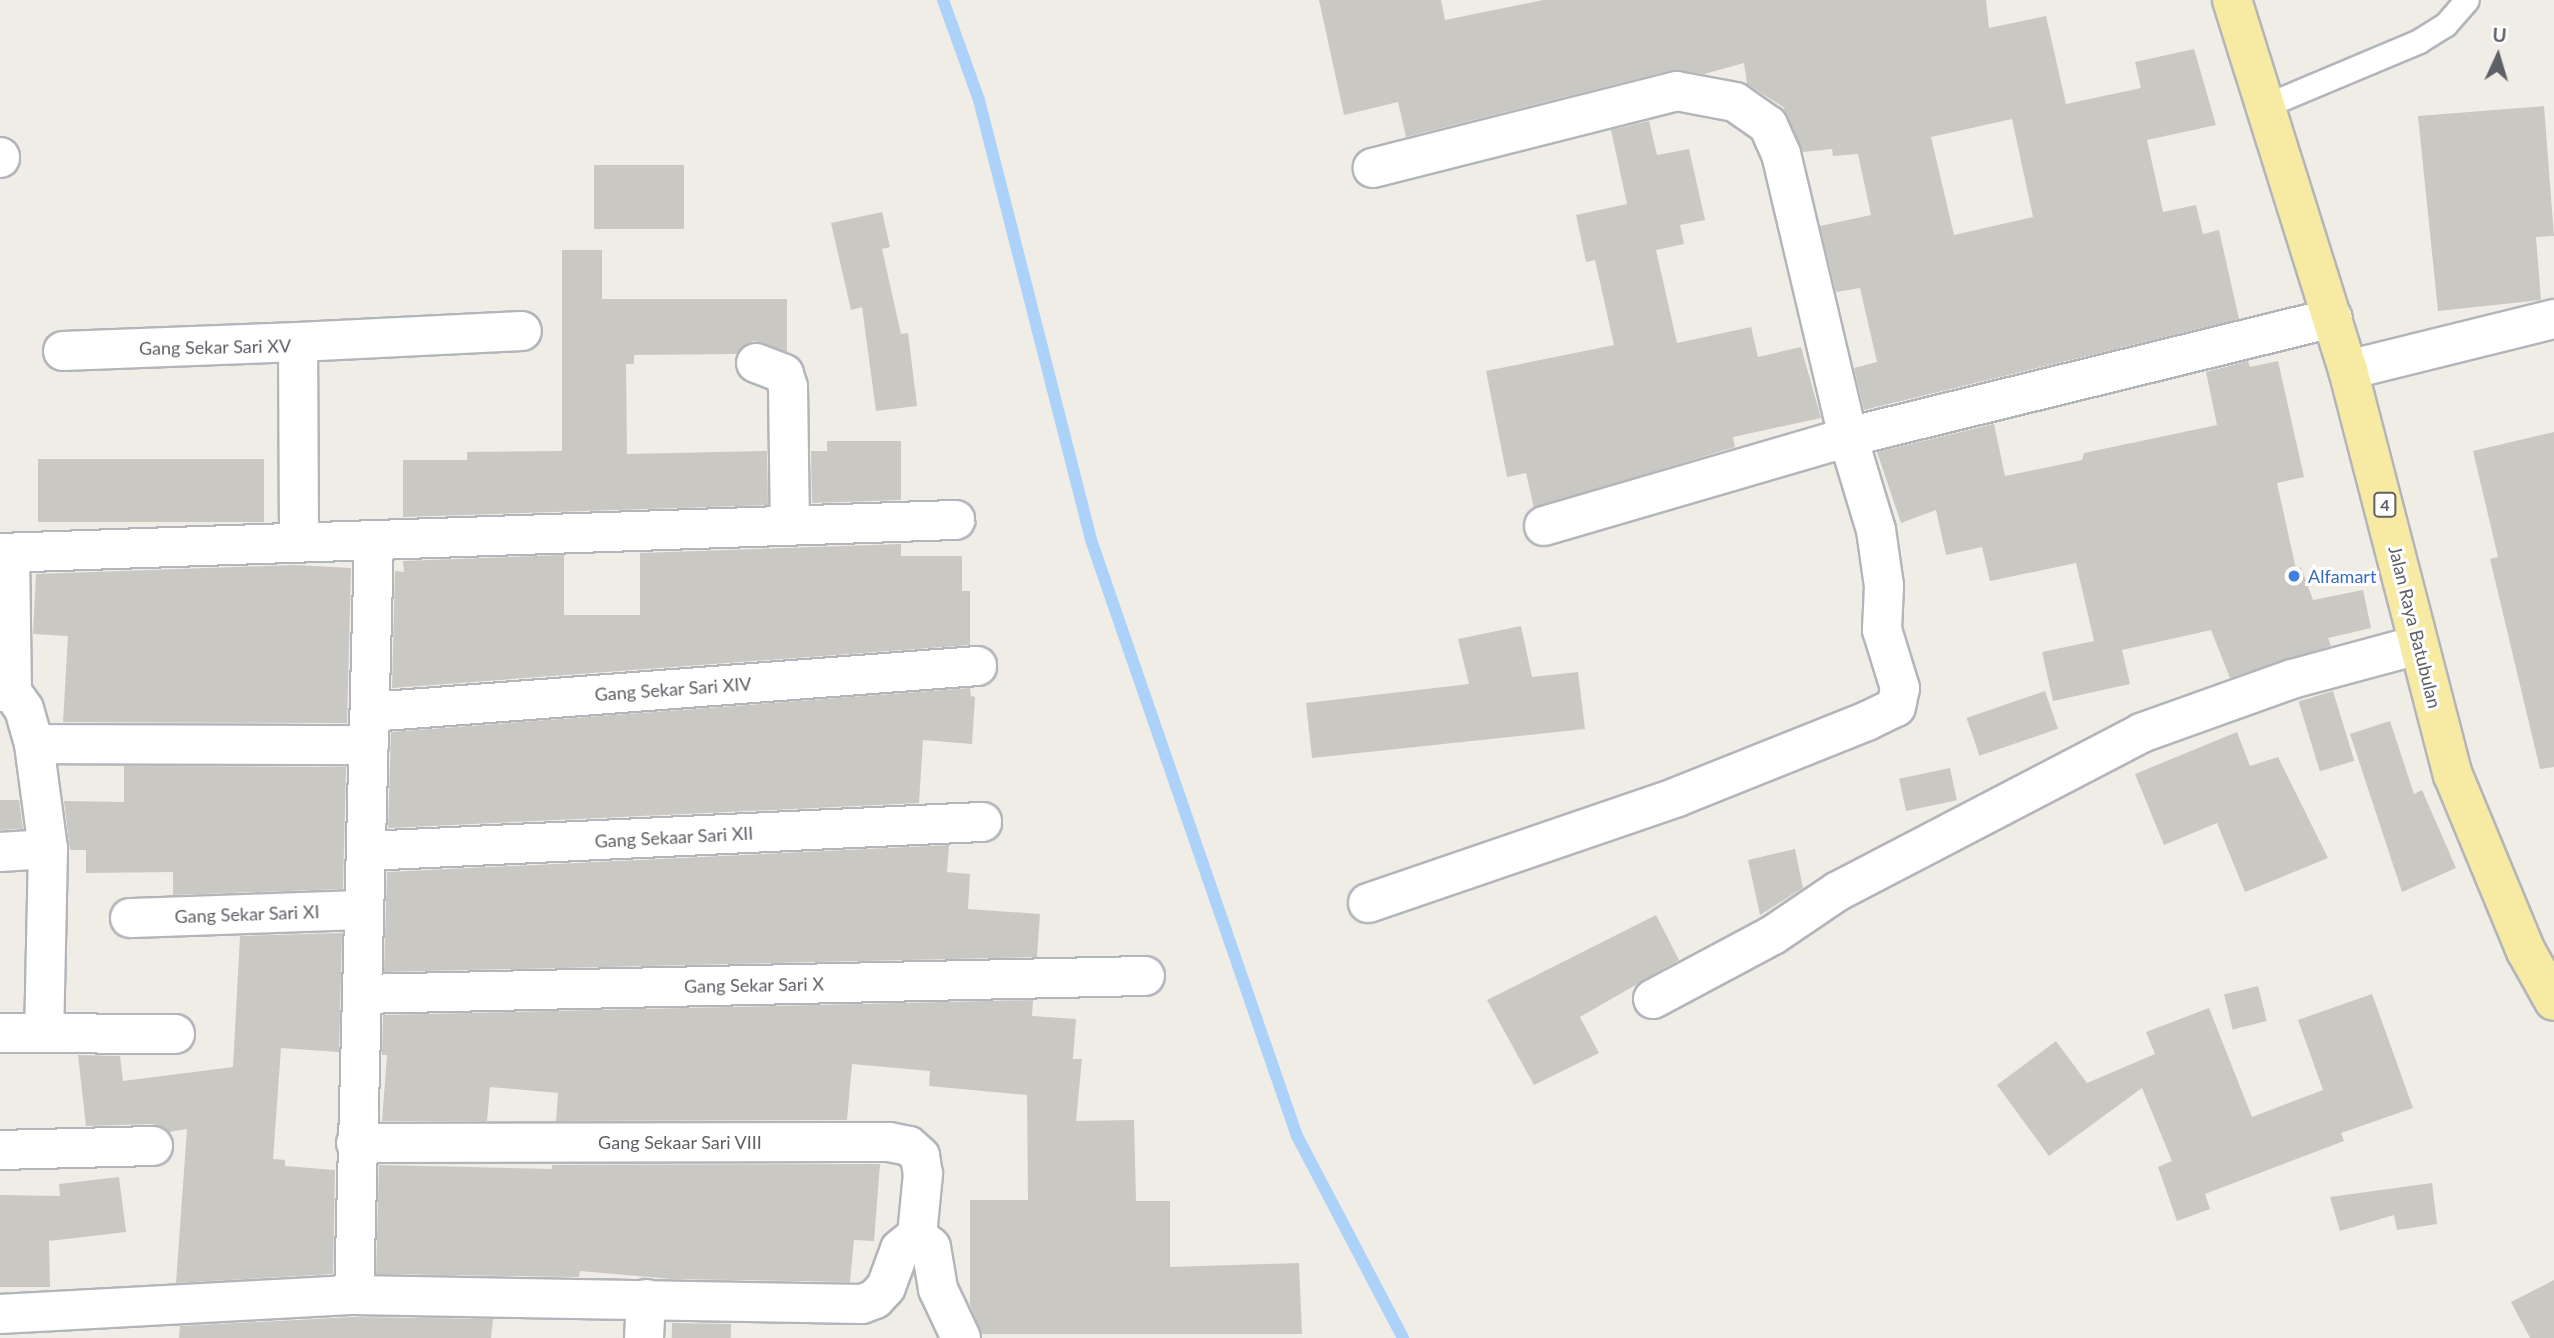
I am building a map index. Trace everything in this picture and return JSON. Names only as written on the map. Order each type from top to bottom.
[{"type":"highway","name":"Jalan Raya Batubulan","points":[[2232,0],[2348,370],[2401,562],[2418,645],[2453,775],[2526,951],[2554,1002]]},
{"type":"street","points":[[1368,903],[1677,797],[1896,707],[1900,688],[1882,630],[1884,586],[1876,530],[1847,437],[1782,154],[1768,125],[1735,102],[1677,91],[1373,168]]},
{"type":"street","points":[[1544,526],[1847,437],[2333,318]]},
{"type":"street","points":[[2348,370],[2554,319]]},
{"type":"street","points":[[298,342],[522,331]]},
{"type":"street","name":"Gang Sekar Sari XV","points":[[63,351],[298,342],[299,540]]},
{"type":"street","points":[[756,363],[784,374],[788,387],[790,526]]},
{"type":"street","points":[[44,1033],[48,849],[30,722],[6,692],[5,553],[299,540],[374,541],[954,520]]},
{"type":"street","points":[[354,1295],[374,541]]},
{"type":"street","points":[[1653,999],[1773,935],[1838,891],[2141,733],[2291,679],[2418,645]]},
{"type":"street","name":"Gang Sekar Sari XIV","points":[[34,744],[369,728],[977,666]]},
{"type":"street","name":"Gang Sekaar Sari XII","points":[[366,851],[982,822]]},
{"type":"street","points":[[0,852],[48,849]]},
{"type":"street","name":"Gang Sekar Sari XI","points":[[130,918],[363,910]]},
{"type":"street","name":"Gang Sekar Sari X","points":[[362,994],[1145,976]]},
{"type":"street","points":[[0,1033],[175,1034]]},
{"type":"street","name":"Gang Sekaar Sari VIII","points":[[356,1143],[889,1142],[909,1146],[920,1156],[923,1174],[917,1235]]},
{"type":"street","points":[[0,1150],[153,1146]]},
{"type":"street","points":[[0,1314],[354,1295],[862,1304],[876,1299],[886,1287],[900,1249],[917,1235],[931,1247],[937,1289],[961,1338]]},
{"type":"street","points":[[644,1338],[646,1299]]},
{"type":"lane","points":[[2267,105],[2419,41],[2445,26],[2468,0]]},
{"type":"building","points":[[1319,0],[1441,0],[1445,20],[1543,0],[1986,0],[1989,28],[2046,16],[2066,104],[2141,88],[2135,62],[2194,49],[2216,125],[2147,140],[2163,212],[2196,205],[2203,234],[2219,230],[2239,319],[1864,410],[1854,368],[1877,362],[1860,288],[1836,292],[1820,226],[1871,215],[1858,154],[1833,156],[1832,149],[1803,152],[1783,107],[1747,84],[1744,63],[1704,74],[1672,70],[1406,137],[1398,102],[1344,115]],"holes":[[[2012,119],[2033,217],[1954,235],[1931,137]]]},
{"type":"building","points":[[2544,106],[2554,236],[2536,237],[2541,300],[2438,311],[2418,116]]},
{"type":"building","points":[[1649,121],[1657,155],[1689,149],[1705,220],[1680,225],[1684,244],[1656,250],[1677,343],[1751,327],[1758,357],[1801,347],[1821,418],[1733,437],[1735,447],[1534,508],[1526,473],[1507,477],[1486,371],[1614,345],[1595,260],[1586,262],[1576,215],[1627,204],[1611,130]]},
{"type":"building","points":[[594,165],[684,165],[684,229],[594,229]]},
{"type":"building","points":[[882,212],[890,247],[882,249],[901,334],[908,333],[917,406],[876,411],[862,307],[851,310],[831,223]]},
{"type":"building","points":[[562,250],[602,250],[602,299],[787,299],[787,352],[753,341],[736,354],[634,355],[634,364],[626,364],[627,454],[767,451],[768,505],[403,517],[403,460],[467,460],[467,452],[562,451]]},
{"type":"building","points":[[2248,361],[2250,367],[2278,361],[2304,477],[2277,483],[2296,569],[2301,567],[2313,600],[2363,590],[2371,628],[2328,638],[2331,646],[2230,678],[2211,630],[2122,650],[2130,684],[2053,701],[2042,652],[2094,641],[2076,563],[1990,581],[1982,547],[1946,555],[1936,510],[1901,523],[1877,452],[1994,424],[2005,476],[2082,460],[2084,453],[2217,425],[2206,372]]},
{"type":"building","points":[[2554,432],[2554,767],[2540,769],[2490,559],[2498,557],[2473,451]]},
{"type":"building","points":[[827,441],[901,441],[901,500],[812,503],[811,451],[827,451]]},
{"type":"building","points":[[38,459],[264,459],[264,522],[38,522]]},
{"type":"building","points":[[901,544],[901,556],[962,556],[962,591],[970,591],[970,645],[392,688],[395,571],[404,572],[403,561],[564,555],[564,615],[640,615],[640,553]]},
{"type":"building","points":[[294,565],[351,568],[347,723],[63,722],[68,636],[33,634],[36,574]]},
{"type":"building","points":[[1521,626],[1532,677],[1578,672],[1585,729],[1312,758],[1306,703],[1469,684],[1458,639]]},
{"type":"building","points":[[970,688],[971,696],[975,697],[972,744],[923,740],[919,803],[388,828],[391,732]]},
{"type":"building","points":[[2045,691],[2058,729],[1980,756],[1967,718]]},
{"type":"building","points":[[2333,691],[2354,761],[2320,771],[2299,702]]},
{"type":"building","points":[[2390,721],[2414,794],[2422,790],[2456,868],[2402,892],[2350,734]]},
{"type":"building","points":[[2237,732],[2250,766],[2278,757],[2328,858],[2245,892],[2217,823],[2164,845],[2135,774]]},
{"type":"building","points":[[124,766],[346,767],[343,889],[173,895],[173,872],[86,873],[86,850],[70,850],[64,801],[124,802]]},
{"type":"building","points":[[1950,768],[1957,800],[1906,811],[1899,779]]},
{"type":"building","points":[[0,800],[19,800],[23,829],[0,830]]},
{"type":"building","points":[[949,845],[947,872],[970,874],[968,909],[1040,914],[1037,957],[384,972],[387,872]]},
{"type":"building","points":[[1795,849],[1803,888],[1760,915],[1748,860]]},
{"type":"building","points":[[1656,915],[1679,960],[1580,1017],[1599,1053],[1534,1085],[1487,1000]]},
{"type":"building","points":[[342,933],[339,1052],[281,1048],[273,1159],[285,1160],[285,1166],[335,1170],[333,1274],[176,1283],[187,1129],[169,1132],[152,1124],[86,1126],[78,1055],[120,1056],[123,1081],[233,1067],[240,936]]},
{"type":"building","points":[[2258,986],[2267,1021],[2233,1029],[2224,994]]},
{"type":"building","points":[[2372,994],[2413,1108],[2341,1133],[2344,1141],[2205,1194],[2210,1209],[2177,1221],[2158,1167],[2172,1161],[2142,1088],[2049,1156],[1997,1085],[2056,1041],[2087,1083],[2155,1054],[2146,1032],[2209,1008],[2252,1117],[2323,1090],[2298,1020]]},
{"type":"building","points":[[1033,1000],[1032,1016],[1076,1019],[1073,1059],[1082,1059],[1076,1121],[1134,1120],[1136,1201],[1170,1201],[1170,1267],[1299,1263],[1302,1334],[982,1334],[970,1305],[970,1200],[1028,1200],[1027,1095],[929,1086],[930,1071],[852,1064],[847,1120],[556,1121],[558,1093],[490,1087],[487,1121],[382,1121],[387,1055],[382,1055],[383,1015]]},
{"type":"building","points":[[880,1164],[874,1241],[854,1240],[850,1282],[672,1279],[580,1271],[579,1277],[376,1274],[379,1165],[552,1169],[552,1165]]},
{"type":"building","points":[[119,1177],[126,1232],[49,1241],[50,1287],[0,1287],[0,1195],[60,1196],[59,1184]]},
{"type":"building","points":[[2432,1183],[2437,1224],[2397,1230],[2394,1215],[2340,1231],[2330,1197]]},
{"type":"building","points":[[2554,1280],[2554,1338],[2530,1338],[2511,1302]]},
{"type":"building","points":[[354,1317],[493,1319],[491,1338],[179,1338],[180,1326]]},
{"type":"building","points":[[672,1323],[731,1324],[731,1338],[672,1338]]},
{"type":"waterway","points":[[943,0],[979,100],[1090,537],[1297,1136],[1403,1338]]},
{"type":"place","name":"Alfamart","points":[[2294,576]]}]
